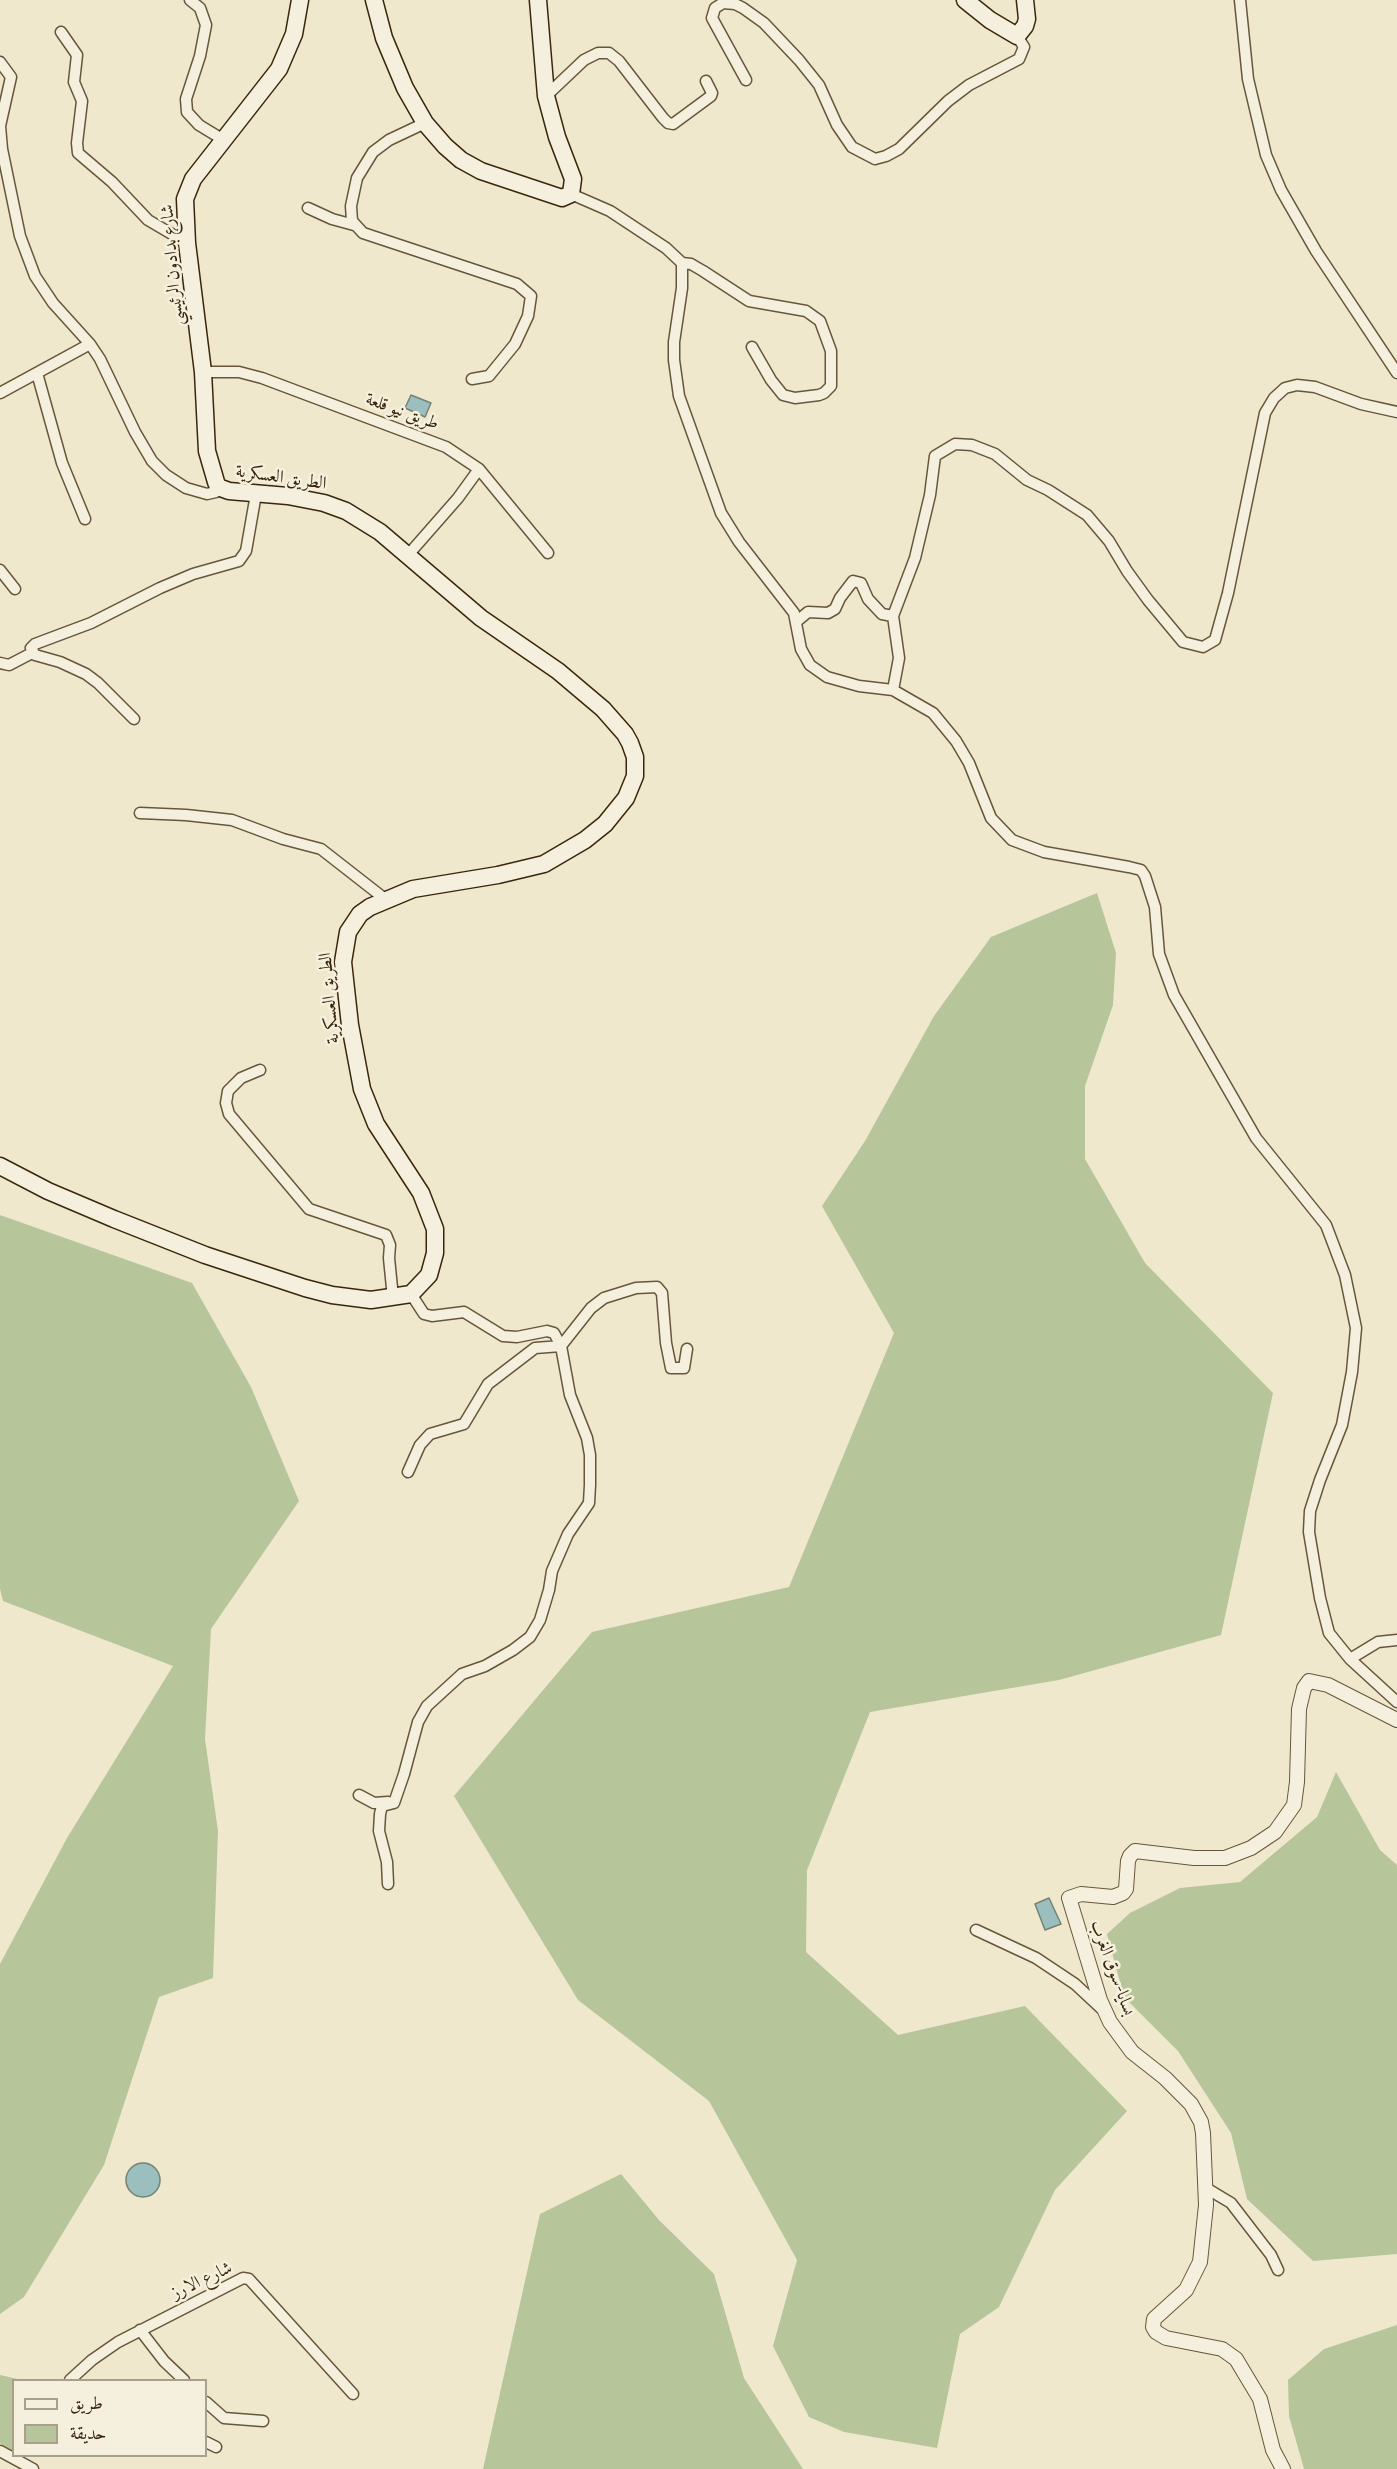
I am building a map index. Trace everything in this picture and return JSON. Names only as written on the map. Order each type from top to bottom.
[{"type":"main road","name":"شارع بدادون الرئيسي","points":[[218,487],[207,451],[203,372],[186,243],[184,210],[188,190],[222,139],[279,69],[294,34],[300,0]]},
{"type":"main road","points":[[374,0],[397,73],[425,123],[452,153],[473,167],[562,198],[571,194],[573,180],[556,138],[546,96],[538,0]]},
{"type":"main road","points":[[965,0],[990,20],[1017,36],[1025,26],[1027,19],[1025,0]]},
{"type":"main road","name":"الطريق العسكرية","points":[[218,487],[229,491],[313,500],[335,507],[365,522],[408,555],[481,618],[558,671],[603,709],[626,734],[632,749],[636,767],[626,798],[605,824],[585,840],[544,864],[498,875],[428,885],[385,899],[370,907],[354,921],[344,944],[343,962],[350,1025],[362,1089],[376,1124],[421,1193],[435,1229],[435,1253],[429,1275],[411,1294]]},
{"type":"main road","points":[[0,1166],[76,1203],[215,1258],[332,1294],[371,1300],[411,1294]]},
{"type":"street","points":[[190,0],[200,8],[206,25],[200,56],[186,99],[187,112],[199,125],[222,139]]},
{"type":"street","points":[[1240,0],[1248,79],[1260,139],[1266,155],[1281,190],[1316,251],[1397,373]]},
{"type":"street","points":[[746,80],[712,18],[715,8],[723,3],[735,4],[764,23],[819,85],[837,125],[852,147],[875,159],[899,149],[933,115],[969,85],[1019,59],[1024,47],[1017,36]]},
{"type":"street","points":[[61,32],[77,55],[74,82],[82,101],[76,143],[78,153],[112,182],[148,220],[186,243]]},
{"type":"street","points":[[546,96],[584,60],[598,53],[609,53],[619,61],[668,123],[673,124],[711,96],[712,93],[706,81]]},
{"type":"street","points":[[0,62],[11,77],[0,126],[13,209],[25,254],[44,292],[90,344],[109,376],[135,432],[152,461],[166,475],[186,488],[207,494],[216,492],[218,487]]},
{"type":"street","points":[[354,225],[351,206],[357,178],[372,152],[389,140],[425,123]]},
{"type":"street","points":[[571,194],[610,211],[666,248],[682,263],[691,264],[749,302],[806,311],[820,321],[831,351],[831,386],[819,395],[795,398],[783,395],[771,380],[752,347]]},
{"type":"street","points":[[308,208],[332,219],[354,225],[363,232],[517,285],[531,296],[528,316],[515,344],[489,376],[472,380]]},
{"type":"street","points":[[682,263],[682,288],[674,351],[679,396],[721,513],[739,542],[790,606],[796,622],[801,649],[817,672],[860,686],[892,690],[921,705],[941,722],[969,763],[991,818],[1012,840],[1044,852],[1104,861],[1140,870],[1153,896],[1159,954],[1174,995],[1256,1138],[1326,1225],[1336,1247],[1348,1286],[1356,1328],[1355,1347],[1342,1425],[1315,1494],[1309,1532],[1320,1598],[1329,1633],[1350,1659],[1397,1702]]},
{"type":"street","points":[[0,393],[90,344]]},
{"type":"street","name":"طريق نيو قلعة","points":[[203,372],[238,372],[262,378],[446,447],[479,469],[548,554]]},
{"type":"street","points":[[37,374],[62,463],[85,519]]},
{"type":"street","points":[[892,690],[899,658],[893,616],[915,558],[930,495],[935,456],[955,444],[972,445],[995,454],[1027,480],[1087,515],[1108,541],[1126,571],[1183,642],[1203,647],[1215,640],[1228,593],[1264,413],[1274,398],[1285,388],[1297,385],[1315,387],[1361,405],[1397,412]]},
{"type":"street","points":[[408,555],[451,507],[479,469]]},
{"type":"street","points":[[32,653],[35,644],[91,623],[160,588],[193,574],[239,561],[246,552],[256,494]]},
{"type":"street","points":[[0,570],[15,589]]},
{"type":"street","points":[[796,622],[808,612],[828,613],[835,609],[840,598],[854,581],[861,583],[868,599],[882,614],[893,616]]},
{"type":"street","points":[[0,663],[9,665],[32,653],[60,662],[86,674],[98,683],[134,719]]},
{"type":"street","points":[[141,813],[232,820],[321,849],[385,899]]},
{"type":"street","points":[[260,1070],[242,1078],[228,1091],[225,1103],[229,1114],[309,1209],[386,1235],[390,1245],[393,1298]]},
{"type":"street","points":[[408,1472],[420,1445],[430,1434],[464,1424],[488,1384],[536,1348],[561,1346],[591,1308],[604,1298],[636,1288],[657,1287],[662,1293],[666,1343],[671,1368],[684,1368],[687,1349]]},
{"type":"street","points":[[394,1803],[405,1774],[418,1722],[427,1706],[462,1674],[494,1661],[530,1637],[540,1620],[552,1571],[568,1534],[589,1503],[590,1455],[587,1438],[570,1395],[561,1346],[554,1333],[509,1337],[498,1335],[464,1312],[426,1315],[420,1311],[411,1294]]},
{"type":"street","points":[[1350,1659],[1378,1642],[1397,1640]]},
{"type":"street","name":"بسايا-سوق الغرب","points":[[1283,2469],[1273,2450],[1260,2399],[1236,2359],[1222,2349],[1166,2338],[1156,2332],[1153,2327],[1154,2319],[1186,2290],[1195,2273],[1202,2247],[1206,2188],[1203,2133],[1196,2112],[1165,2078],[1132,2052],[1105,2012],[1069,1898],[1081,1894],[1113,1897],[1123,1893],[1126,1889],[1128,1862],[1135,1851],[1194,1858],[1225,1858],[1251,1848],[1275,1832],[1294,1804],[1297,1782],[1299,1709],[1304,1688],[1309,1681],[1328,1685],[1397,1720]]},
{"type":"street","points":[[359,1795],[374,1803],[394,1803]]},
{"type":"street","points":[[388,1884],[387,1862],[379,1824],[382,1806],[394,1803]]},
{"type":"street","points":[[976,1930],[1036,1958],[1075,1984],[1105,2012]]},
{"type":"street","points":[[1206,2188],[1231,2203],[1271,2255],[1278,2270]]},
{"type":"street","name":"شارع الارز","points":[[78,2378],[118,2342],[243,2278],[249,2278],[353,2394]]},
{"type":"street","points":[[140,2330],[183,2379]]},
{"type":"street","points":[[207,2403],[224,2418],[263,2421]]},
{"type":"green space","points":[[1097,893],[1116,953],[1113,1005],[1085,1086],[1085,1159],[1145,1263],[1273,1393],[1221,1635],[1059,1680],[870,1712],[807,1870],[806,1952],[898,2035],[1025,2006],[1127,2111],[1055,2190],[999,2307],[960,2334],[937,2448],[844,2432],[809,2417],[773,2346],[797,2260],[709,2101],[578,2000],[454,1796],[592,1632],[789,1587],[894,1333],[822,1206],[865,1141],[934,1016],[991,937]]},
{"type":"green space","points":[[0,1215],[192,1283],[251,1387],[299,1501],[211,1629],[205,1739],[218,1831],[213,1978],[159,1997],[104,2165],[24,2297],[0,2314],[0,1964],[67,1838],[173,1666],[3,1601],[0,1589]]},
{"type":"green space","points":[[1336,1772],[1380,1850],[1397,1865],[1397,2254],[1313,2261],[1247,2199],[1231,2133],[1178,2051],[1124,1997],[1107,1934],[1130,1913],[1180,1888],[1240,1882],[1317,1817]]},
{"type":"green space","points":[[621,2174],[659,2220],[714,2274],[744,2378],[803,2469],[483,2469],[540,2214]]},
{"type":"green space","points":[[1397,2325],[1397,2469],[1304,2469],[1289,2416],[1288,2380],[1324,2349]]},
{"type":"green space","points":[[0,2375],[18,2379],[12,2379],[12,2452],[0,2443]]},
{"type":"water","points":[[411,395],[431,403],[425,417],[405,408]]},
{"type":"water","points":[[1049,1898],[1061,1924],[1045,1930],[1035,1904]]},
{"type":"water","points":[[143,2163],[155,2168],[160,2180],[155,2192],[143,2197],[131,2192],[126,2180],[131,2168]]}]
